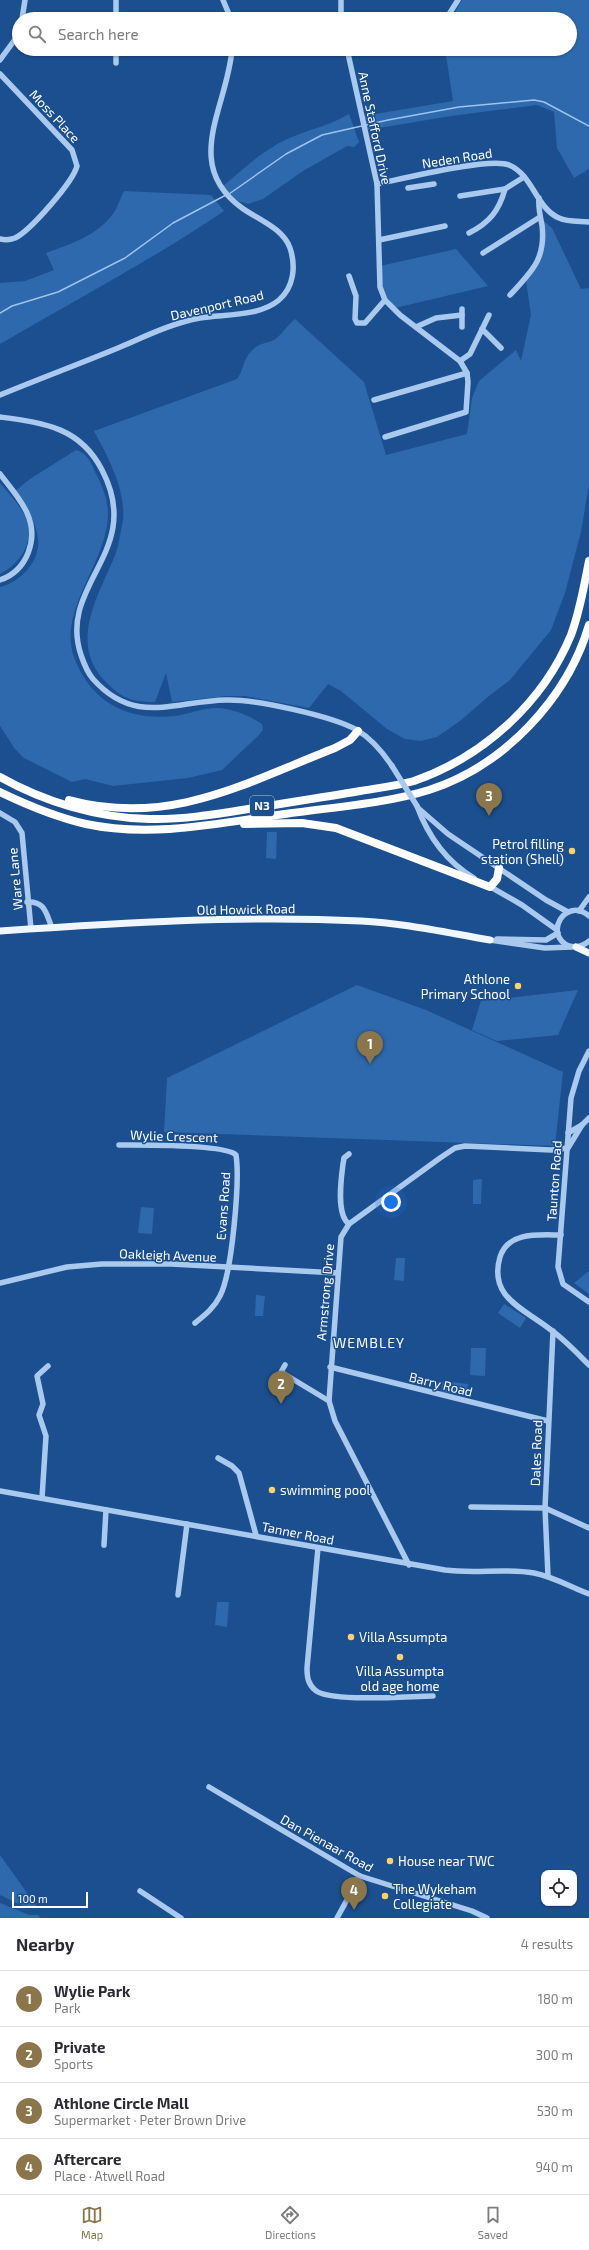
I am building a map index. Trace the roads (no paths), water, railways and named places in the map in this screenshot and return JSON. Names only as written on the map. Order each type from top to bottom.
[{"type":"highway","name":"N3","points":[[0,777],[31,792],[63,804],[124,818],[173,818],[231,811],[390,786],[434,773],[458,761],[500,732],[519,714],[548,678],[562,653],[578,615],[589,561]]},
{"type":"highway","name":"N3","points":[[0,792],[46,812],[87,824],[149,830],[187,827],[395,798],[430,790],[450,782],[474,769],[496,754],[531,724],[556,692],[571,669],[582,647],[589,625]]},
{"type":"highway","points":[[0,772],[30,788],[55,797],[114,808],[159,808],[194,802],[232,791],[335,748],[350,740],[358,731]]},
{"type":"highway","points":[[187,827],[278,823],[336,828],[373,840],[490,887],[497,879],[499,868]]},
{"type":"main road","name":"Old Howick Road","points":[[0,931],[206,921],[363,921],[490,940]]},
{"type":"main road","points":[[574,947],[589,953]]},
{"type":"street","points":[[23,12],[25,0]]},
{"type":"street","points":[[116,0],[116,12]]},
{"type":"street","points":[[223,0],[228,12]]},
{"type":"street","points":[[341,0],[341,12]]},
{"type":"street","points":[[450,12],[458,0]]},
{"type":"street","points":[[0,60],[12,44]]},
{"type":"street","points":[[116,56],[116,63]]},
{"type":"street","name":"Davenport Road","points":[[0,395],[164,329],[201,318],[250,311],[270,305],[278,300],[290,286],[293,263],[289,246],[270,225],[231,199],[223,189],[213,170],[210,146],[230,56]]},
{"type":"street","name":"Anne Stafford Drive","points":[[349,56],[377,184],[379,277],[382,294],[385,300]]},
{"type":"street","name":"Moss Place","points":[[0,74],[72,150],[77,166],[68,185],[22,233],[9,240],[0,239]]},
{"type":"street","name":"Neden Road","points":[[377,184],[419,175],[498,162],[515,168],[524,177],[547,209],[558,218],[589,222]]},
{"type":"street","points":[[419,175],[423,185]]},
{"type":"street","points":[[460,196],[505,189],[524,177]]},
{"type":"street","points":[[408,188],[434,184]]},
{"type":"street","points":[[469,233],[487,223],[495,215],[505,189]]},
{"type":"street","points":[[510,295],[540,259],[543,246],[539,198]]},
{"type":"street","points":[[483,253],[540,217]]},
{"type":"street","points":[[379,240],[445,226]]},
{"type":"street","points":[[350,276],[356,296],[355,319],[357,323],[365,323],[385,300],[416,327],[460,361],[467,373],[468,382],[466,412],[384,437]]},
{"type":"street","points":[[416,327],[436,318],[462,312],[462,327]]},
{"type":"street","points":[[460,361],[470,354],[489,316]]},
{"type":"street","points":[[482,329],[501,348]]},
{"type":"street","points":[[374,400],[467,373]]},
{"type":"street","points":[[0,417],[40,422],[63,430],[76,438],[94,457],[109,485],[115,511],[112,535],[108,550],[80,607],[76,621],[76,635],[85,667],[102,688],[120,701],[140,708],[225,700],[254,702],[312,715],[350,726],[376,745],[392,766],[417,806],[432,836],[446,856],[462,871],[522,905],[558,932],[563,942],[574,947],[589,941]]},
{"type":"street","points":[[0,474],[27,512],[32,536],[25,560],[14,573],[0,580]]},
{"type":"street","points":[[417,806],[448,834],[568,912]]},
{"type":"street","name":"Ware Lane","points":[[0,813],[14,822],[22,833],[27,902],[31,929]]},
{"type":"street","points":[[579,911],[589,897]]},
{"type":"street","points":[[27,902],[37,902],[41,905],[52,928]]},
{"type":"street","points":[[558,932],[560,919],[568,912],[579,911],[589,916]]},
{"type":"street","name":"Old Howick Road","points":[[490,940],[546,940],[558,932]]},
{"type":"street","name":"Old Howick Road","points":[[490,940],[514,945],[545,948],[574,947]]},
{"type":"street","name":"Taunton Road","points":[[589,1051],[574,1084],[568,1133],[558,1267],[560,1278],[570,1289],[589,1302]]},
{"type":"street","points":[[568,1148],[582,1125],[589,1118]]},
{"type":"street","points":[[568,1133],[582,1125]]},
{"type":"street","name":"Wylie Crescent","points":[[119,1145],[228,1150]]},
{"type":"street","name":"Armstrong Drive","points":[[409,1564],[335,1421],[329,1401],[330,1367],[341,1237],[349,1224],[455,1148],[465,1146],[551,1150],[568,1148]]},
{"type":"street","name":"Evans Road","points":[[228,1150],[235,1153],[237,1160],[229,1268]]},
{"type":"street","points":[[348,1154],[344,1158],[343,1164],[341,1207],[342,1217],[349,1224]]},
{"type":"street","points":[[561,1235],[524,1236],[510,1242],[503,1250],[498,1268],[502,1288],[510,1300],[553,1331],[589,1365]]},
{"type":"street","name":"Oakleigh Avenue","points":[[0,1284],[67,1267],[102,1264],[140,1263],[338,1273]]},
{"type":"street","points":[[195,1323],[216,1302],[224,1285],[229,1268]]},
{"type":"street","name":"Dales Road","points":[[548,1576],[545,1508],[553,1331]]},
{"type":"street","points":[[285,1365],[281,1372],[329,1401]]},
{"type":"street","points":[[42,1498],[46,1436],[39,1415],[43,1404],[37,1376],[48,1366]]},
{"type":"street","name":"Barry Road","points":[[330,1367],[548,1421]]},
{"type":"street","points":[[218,1458],[232,1466],[240,1473],[256,1535]]},
{"type":"street","name":"Tanner Road","points":[[0,1491],[453,1571],[516,1571],[548,1576],[589,1594]]},
{"type":"street","points":[[472,1506],[545,1508],[589,1528]]},
{"type":"street","points":[[104,1545],[106,1510]]},
{"type":"street","points":[[178,1595],[187,1524]]},
{"type":"street","points":[[318,1548],[307,1668],[307,1677],[312,1686],[323,1694],[343,1697],[432,1696]]},
{"type":"street","name":"Dan Pienaar Road","points":[[209,1786],[360,1876],[472,1911],[487,1918]]},
{"type":"street","points":[[337,1918],[360,1876]]},
{"type":"street","points":[[140,1891],[182,1918]]},
{"type":"waterway","points":[[229,194],[286,154],[322,135],[388,120],[459,107],[534,100],[544,102],[589,126]]},
{"type":"waterway","points":[[0,313],[12,306],[58,292],[125,258],[173,223],[226,195]]},
{"type":"place","name":"Athlone Circle Mall","points":[[489,816]]},
{"type":"place","name":"Petrol filling station (Shell)","points":[[572,851]]},
{"type":"place","name":"Athlone Primary School","points":[[518,986]]},
{"type":"place","name":"Wylie Park","points":[[370,1064]]},
{"type":"place","name":"Private","points":[[281,1404]]},
{"type":"place","name":"swimming pool","points":[[272,1490]]},
{"type":"place","name":"Villa Assumpta","points":[[351,1637]]},
{"type":"place","name":"Villa Assumpta old age home","points":[[400,1657]]},
{"type":"place","name":"House near TWC","points":[[390,1861]]},
{"type":"place","name":"The Wykeham Collegiate","points":[[385,1896]]},
{"type":"place","name":"Aftercare","points":[[354,1910]]},
{"type":"district","name":"WEMBLEY","points":[[369,1343]]}]
